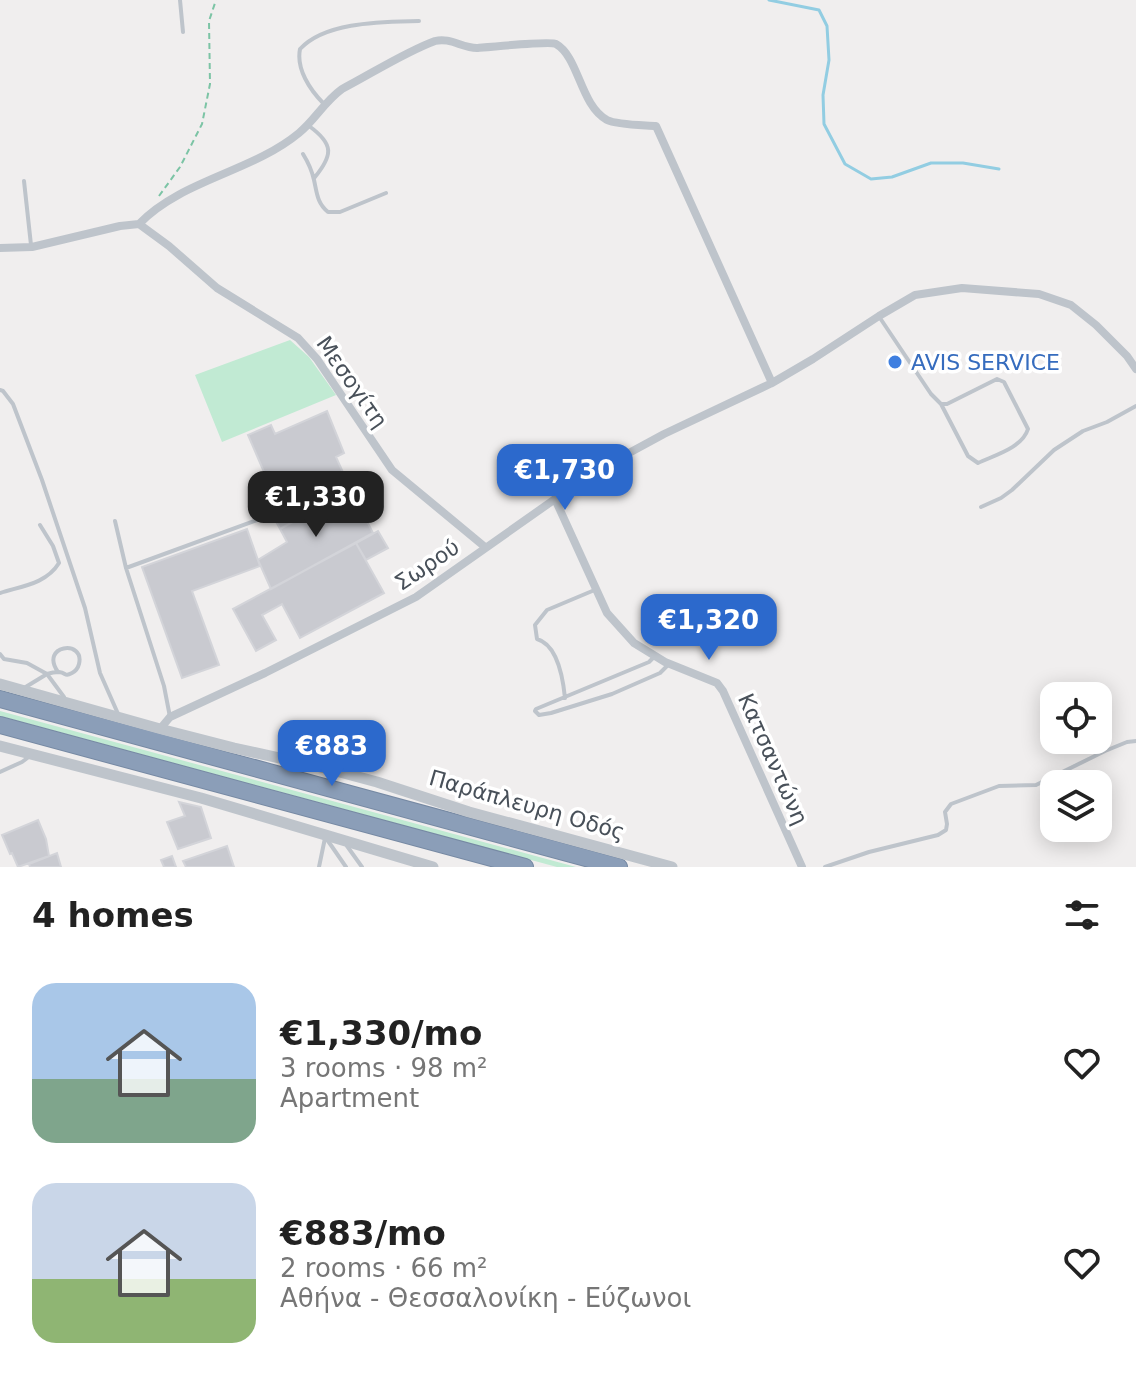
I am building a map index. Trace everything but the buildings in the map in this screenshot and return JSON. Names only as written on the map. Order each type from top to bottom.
[{"type":"highway","points":[[0,699],[619,867]]},
{"type":"highway","points":[[0,725],[525,867]]},
{"type":"street","points":[[0,248],[32,247],[139,224],[154,208],[301,133],[324,104],[342,89],[424,46],[444,39],[468,48],[546,42],[556,44],[567,55],[594,110],[610,121],[656,126],[772,383]]},
{"type":"street","name":"Μεσογίτη","points":[[139,224],[217,288],[298,338],[317,359],[392,470],[485,547]]},
{"type":"street","name":"Σωρού","points":[[160,729],[170,717],[416,597],[592,473],[772,383],[915,295],[962,288],[1039,294],[1071,305],[1096,325],[1136,369]]},
{"type":"street","name":"Κατσαντώνη","points":[[555,499],[607,613],[634,643],[669,664],[717,683],[723,691],[802,867]]},
{"type":"street","name":"Παράπλευρη Οδός","points":[[0,684],[160,729],[338,772],[469,812],[672,867]]},
{"type":"street","points":[[0,746],[214,801],[433,867]]},
{"type":"lane","points":[[180,0],[183,32]]},
{"type":"lane","points":[[324,104],[307,83],[300,64],[300,49],[310,39],[330,31],[376,22],[419,21]]},
{"type":"lane","points":[[307,124],[321,136],[329,152],[325,164],[314,178]]},
{"type":"lane","points":[[303,154],[314,178],[317,197],[328,212],[340,212],[386,193]]},
{"type":"lane","points":[[24,181],[32,247]]},
{"type":"lane","points":[[879,316],[931,394],[941,404],[968,456],[978,463],[1017,444],[1028,433],[1000,379],[941,404]]},
{"type":"lane","points":[[0,390],[13,404],[42,480],[85,608],[100,673],[120,718]]},
{"type":"lane","points":[[981,507],[1012,490],[1054,450],[1083,431],[1136,406]]},
{"type":"lane","points":[[126,568],[260,519]]},
{"type":"lane","points":[[115,521],[126,568],[164,686],[170,717]]},
{"type":"lane","points":[[0,593],[46,578],[59,563],[40,525]]},
{"type":"lane","points":[[565,698],[552,649],[543,640],[537,639],[535,625],[547,610],[597,589]]},
{"type":"lane","points":[[22,690],[47,674],[73,673],[80,660],[78,653],[64,647],[57,651],[53,658],[58,672]]},
{"type":"lane","points":[[0,654],[4,659],[27,663],[47,674],[68,703]]},
{"type":"lane","points":[[655,656],[649,662],[535,711],[539,715],[551,713],[612,694],[660,673],[669,664]]},
{"type":"lane","points":[[825,867],[938,835],[946,830],[945,812],[951,804],[999,786],[1036,785],[1105,751],[1136,741]]},
{"type":"lane","points":[[0,772],[31,754]]},
{"type":"lane","points":[[319,867],[325,836]]},
{"type":"lane","points":[[325,836],[346,867]]},
{"type":"lane","points":[[344,842],[362,867]]},
{"type":"path","points":[[154,208],[202,124],[210,84],[209,21],[216,0]]},
{"type":"green space","points":[[290,340],[309,357],[336,395],[222,442],[195,375]]},
{"type":"green space","points":[[0,711],[576,867],[557,867],[0,716]]},
{"type":"waterway","points":[[769,0],[819,10],[827,26],[829,60],[823,95],[824,124],[845,164],[871,179],[892,177],[931,163],[963,163],[999,169]]},
{"type":"place","name":"AVIS SERVICE","points":[[895,362]]}]
